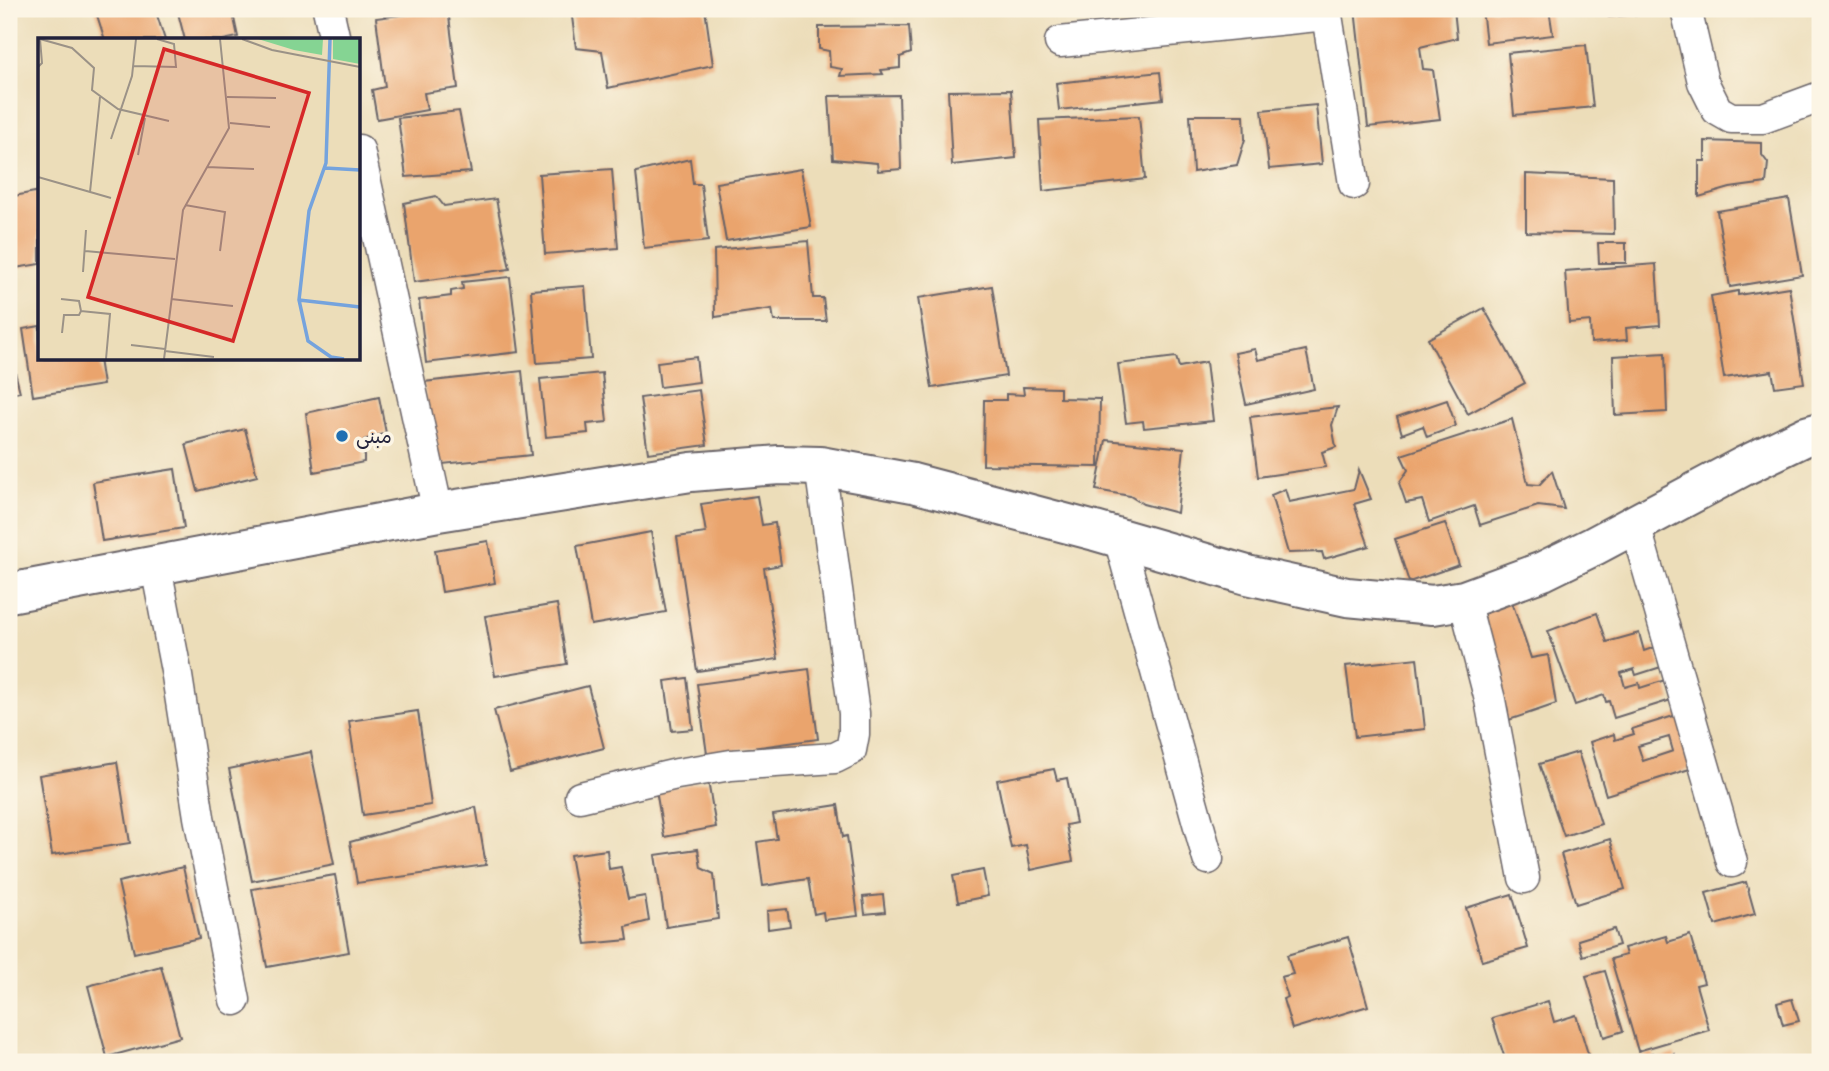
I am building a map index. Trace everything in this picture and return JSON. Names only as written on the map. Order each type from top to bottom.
[{"type":"main road","points":[[9,593],[438,512],[691,472],[779,465],[820,466],[913,484],[1247,575],[1347,597],[1433,605],[1464,600],[1543,571],[1755,461],[1820,432]]},
{"type":"street","points":[[328,9],[335,38]]},
{"type":"street","points":[[1686,9],[1703,82],[1717,110],[1731,118],[1763,118],[1820,97]]},
{"type":"street","points":[[1060,42],[1327,12],[1354,184]]},
{"type":"street","points":[[360,155],[438,512]]},
{"type":"street","points":[[580,797],[677,774],[731,765],[835,758],[851,750],[855,734],[854,713],[820,466]]},
{"type":"street","points":[[1635,525],[1732,862]]},
{"type":"street","points":[[1119,538],[1208,859]]},
{"type":"street","points":[[156,567],[177,676],[199,817],[235,1000]]},
{"type":"street","points":[[1464,600],[1490,701],[1524,878]]},
{"type":"building","points":[[95,9],[155,9],[164,38],[104,38]]},
{"type":"building","points":[[177,9],[232,9],[238,37],[184,38]]},
{"type":"building","points":[[448,9],[458,88],[424,93],[427,110],[377,119],[372,90],[385,87],[376,18]]},
{"type":"building","points":[[571,9],[636,9],[637,13],[641,9],[705,9],[713,65],[608,88],[602,51],[576,48]]},
{"type":"building","points":[[1355,9],[1454,9],[1457,38],[1420,47],[1423,69],[1433,70],[1440,119],[1368,127]]},
{"type":"building","points":[[1482,9],[1549,9],[1553,35],[1486,43]]},
{"type":"building","points":[[1608,9],[1647,9],[1647,13],[1609,17]]},
{"type":"building","points":[[909,26],[911,53],[900,57],[900,68],[881,70],[883,74],[840,76],[842,69],[830,67],[829,51],[819,49],[819,27]]},
{"type":"building","points":[[1586,45],[1593,107],[1514,115],[1508,53]]},
{"type":"building","points":[[1160,72],[1163,99],[1059,110],[1056,83]]},
{"type":"building","points":[[1011,90],[1016,158],[952,165],[948,91]]},
{"type":"building","points":[[899,95],[901,169],[878,171],[877,163],[833,159],[829,96]]},
{"type":"building","points":[[1316,105],[1322,164],[1269,169],[1262,110]]},
{"type":"building","points":[[459,111],[471,172],[406,177],[398,118]]},
{"type":"building","points":[[1190,115],[1244,115],[1245,139],[1237,165],[1193,172]]},
{"type":"building","points":[[1139,116],[1145,179],[1043,191],[1039,120]]},
{"type":"building","points":[[1705,141],[1762,143],[1762,155],[1768,163],[1766,183],[1730,188],[1699,197],[1699,161],[1705,161]]},
{"type":"building","points":[[690,159],[693,184],[701,184],[708,241],[644,248],[636,172]]},
{"type":"building","points":[[612,169],[618,248],[545,254],[539,174]]},
{"type":"building","points":[[801,169],[811,227],[726,241],[716,183]]},
{"type":"building","points":[[1526,174],[1613,178],[1614,234],[1526,232]]},
{"type":"building","points":[[38,191],[38,264],[9,269],[9,197]]},
{"type":"building","points":[[436,196],[444,206],[496,199],[510,269],[414,282],[404,203]]},
{"type":"building","points":[[1789,199],[1802,275],[1730,287],[1717,211]]},
{"type":"building","points":[[808,241],[813,298],[823,298],[826,321],[774,321],[772,309],[715,317],[714,250]]},
{"type":"building","points":[[1598,243],[1626,243],[1626,263],[1599,263]]},
{"type":"building","points":[[1656,264],[1660,325],[1626,328],[1627,340],[1591,343],[1590,321],[1569,323],[1565,271]]},
{"type":"building","points":[[510,277],[519,352],[426,363],[419,300],[451,296],[451,291],[463,289],[462,282]]},
{"type":"building","points":[[585,286],[591,359],[537,363],[531,290]]},
{"type":"building","points":[[992,286],[1006,376],[932,388],[918,298]]},
{"type":"building","points":[[1789,287],[1804,383],[1775,387],[1772,371],[1724,378],[1711,296],[1738,291],[1738,295]]},
{"type":"building","points":[[1484,308],[1525,383],[1468,414],[1428,339]]},
{"type":"building","points":[[38,326],[38,360],[99,360],[103,385],[33,396],[23,329]]},
{"type":"building","points":[[9,348],[20,392],[9,394]]},
{"type":"building","points":[[1255,349],[1258,360],[1306,350],[1314,389],[1246,404],[1235,353]]},
{"type":"building","points":[[1665,353],[1667,412],[1615,415],[1613,356]]},
{"type":"building","points":[[696,357],[699,382],[660,387],[657,362]]},
{"type":"building","points":[[1176,357],[1179,367],[1206,362],[1213,421],[1144,428],[1143,421],[1126,423],[1118,364]]},
{"type":"building","points":[[522,371],[531,455],[433,465],[424,382]]},
{"type":"building","points":[[602,373],[607,422],[587,424],[588,433],[546,437],[540,379]]},
{"type":"building","points":[[1023,387],[1060,388],[1060,398],[1100,399],[1099,467],[983,465],[984,400],[1006,400],[1006,394],[1024,395]]},
{"type":"building","points":[[699,390],[707,445],[648,453],[640,398]]},
{"type":"building","name":"مبنى","points":[[379,397],[386,433],[364,440],[364,462],[314,472],[306,413]]},
{"type":"building","points":[[1447,400],[1456,426],[1427,437],[1423,426],[1402,434],[1397,417]]},
{"type":"building","points":[[1338,407],[1332,425],[1336,447],[1322,452],[1326,467],[1258,477],[1250,417]]},
{"type":"building","points":[[1512,419],[1528,484],[1539,485],[1552,471],[1564,509],[1538,506],[1480,525],[1474,506],[1429,522],[1422,500],[1406,503],[1399,483],[1408,470],[1401,455]]},
{"type":"building","points":[[245,429],[257,476],[198,491],[186,444]]},
{"type":"building","points":[[1106,440],[1184,448],[1177,513],[1143,504],[1130,496],[1096,490]]},
{"type":"building","points":[[175,469],[184,528],[102,541],[93,482]]},
{"type":"building","points":[[1359,470],[1371,499],[1354,504],[1369,546],[1324,559],[1322,552],[1288,553],[1271,495],[1285,489],[1289,502],[1354,489]]},
{"type":"building","points":[[757,496],[762,525],[775,523],[781,565],[764,568],[778,659],[697,671],[677,537],[706,533],[701,504]]},
{"type":"building","points":[[1445,523],[1459,565],[1409,582],[1395,539]]},
{"type":"building","points":[[651,532],[666,612],[591,625],[577,546]]},
{"type":"building","points":[[488,541],[495,583],[442,592],[435,550]]},
{"type":"building","points":[[1510,596],[1531,658],[1548,655],[1556,704],[1506,721],[1470,606]]},
{"type":"building","points":[[557,604],[567,664],[495,676],[485,616]]},
{"type":"building","points":[[1597,613],[1607,642],[1639,633],[1644,651],[1655,647],[1661,667],[1636,675],[1634,669],[1621,673],[1625,687],[1639,683],[1640,688],[1665,680],[1671,700],[1614,718],[1609,701],[1606,702],[1604,695],[1575,705],[1548,631]]},
{"type":"building","points":[[1417,658],[1425,729],[1355,737],[1346,666]]},
{"type":"building","points":[[809,669],[818,739],[707,754],[697,684]]},
{"type":"building","points":[[687,678],[693,729],[672,731],[665,681]]},
{"type":"building","points":[[588,686],[604,748],[510,772],[494,710]]},
{"type":"building","points":[[418,711],[431,805],[363,815],[349,721]]},
{"type":"building","points":[[1680,714],[1696,767],[1606,795],[1590,742],[1614,734],[1615,740],[1634,734],[1632,729]],"holes":[[[1669,737],[1673,751],[1643,761],[1638,746]]]},
{"type":"building","points":[[311,752],[334,864],[252,881],[229,769]]},
{"type":"building","points":[[1578,752],[1601,824],[1564,836],[1539,764]]},
{"type":"building","points":[[117,762],[130,843],[52,855],[39,775]]},
{"type":"building","points":[[1054,769],[1057,780],[1067,778],[1076,823],[1066,825],[1073,861],[1031,870],[1026,845],[1011,848],[997,780]]},
{"type":"building","points":[[708,781],[716,827],[664,837],[656,790]]},
{"type":"building","points":[[838,805],[843,837],[847,836],[858,916],[824,920],[823,912],[814,914],[808,879],[763,886],[757,842],[777,839],[773,815]]},
{"type":"building","points":[[476,807],[486,865],[357,883],[350,842]]},
{"type":"building","points":[[1610,839],[1625,889],[1576,904],[1561,854]]},
{"type":"building","points":[[698,849],[701,868],[714,874],[718,919],[666,927],[655,855]]},
{"type":"building","points":[[607,850],[609,869],[621,867],[628,899],[645,896],[649,921],[626,927],[628,940],[586,944],[570,855]]},
{"type":"building","points":[[183,867],[199,938],[134,953],[118,882]]},
{"type":"building","points":[[983,870],[988,896],[958,902],[953,876]]},
{"type":"building","points":[[335,875],[349,952],[267,967],[252,889]]},
{"type":"building","points":[[1746,882],[1755,914],[1715,925],[1706,893]]},
{"type":"building","points":[[1512,894],[1528,948],[1482,961],[1466,908]]},
{"type":"building","points":[[883,895],[885,912],[865,914],[863,897]]},
{"type":"building","points":[[787,909],[790,926],[768,929],[767,911]]},
{"type":"building","points":[[1614,929],[1619,945],[1583,956],[1578,940]]},
{"type":"building","points":[[1690,935],[1704,983],[1696,985],[1709,1030],[1638,1051],[1611,959],[1626,955],[1624,948],[1666,936],[1668,942]]},
{"type":"building","points":[[1348,937],[1368,1006],[1292,1029],[1283,999],[1288,997],[1281,977],[1293,974],[1287,955]]},
{"type":"building","points":[[161,966],[180,1037],[107,1057],[88,986]]},
{"type":"building","points":[[1605,971],[1623,1031],[1604,1037],[1586,976]]},
{"type":"building","points":[[1792,999],[1799,1021],[1783,1025],[1777,1003]]},
{"type":"building","points":[[1548,1001],[1554,1022],[1576,1015],[1590,1060],[1506,1062],[1492,1018]]},
{"type":"building","points":[[1652,1053],[1654,1060],[1674,1054],[1677,1062],[1633,1062],[1632,1059]]},
{"type":"place","name":"مبنى","points":[[342,436]]}]
